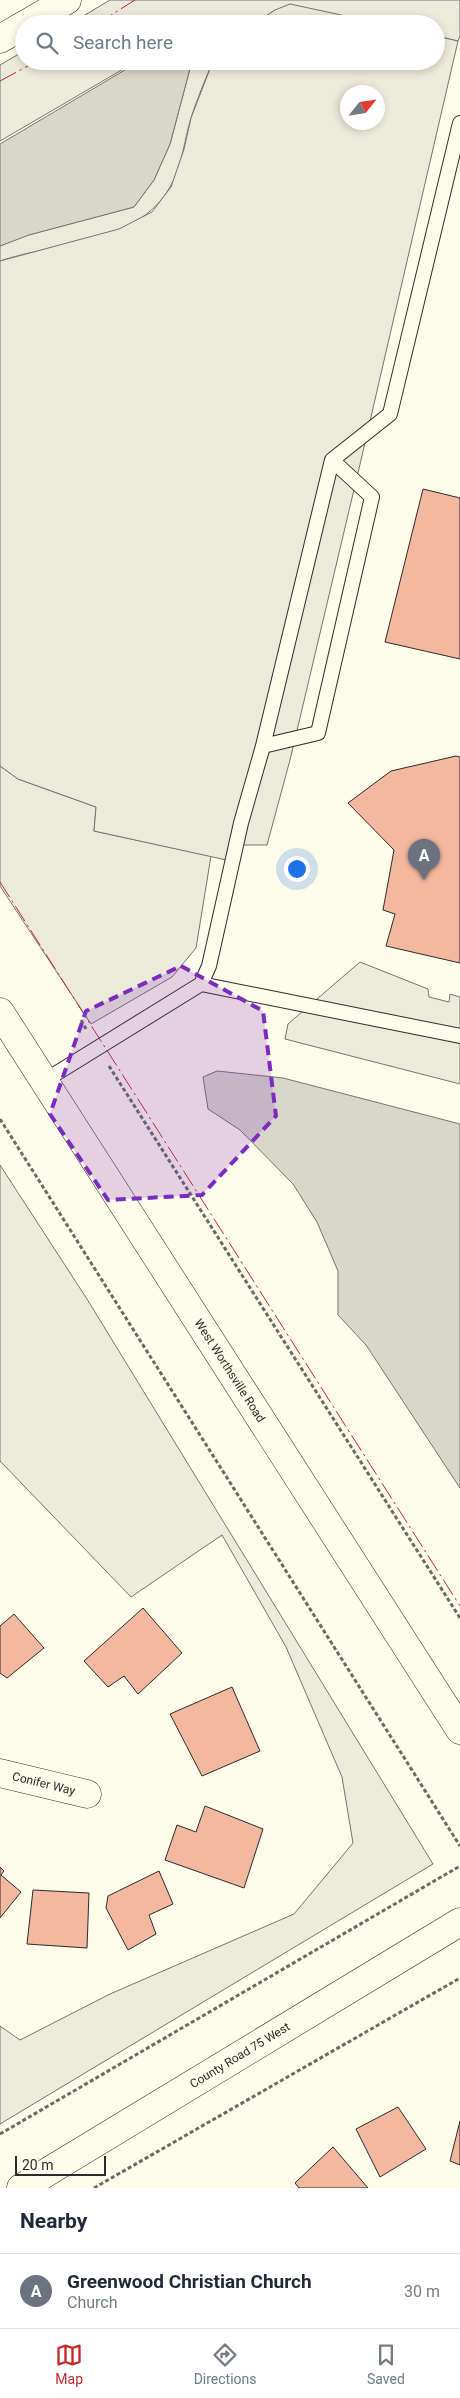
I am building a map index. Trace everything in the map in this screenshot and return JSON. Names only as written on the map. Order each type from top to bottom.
[{"type":"main road","points":[[41,15],[67,0]]},
{"type":"main road","points":[[0,39],[15,30]]},
{"type":"main road","name":"West Worthsville Road","points":[[0,1012],[460,1730]]},
{"type":"main road","name":"Conifer Way","points":[[0,1773],[87,1794]]},
{"type":"main road","name":"County Road 75 West","points":[[21,2188],[460,1922]]},
{"type":"lane","points":[[44,1081],[201,984],[209,966],[241,823],[263,746],[332,460],[390,414],[460,122]]},
{"type":"lane","points":[[263,746],[318,732],[372,497],[332,460]]},
{"type":"lane","points":[[201,984],[460,1036]]},
{"type":"path","points":[[114,1075],[460,1618]]},
{"type":"path","points":[[0,1119],[460,1846]]},
{"type":"path","points":[[0,2134],[460,1866]]},
{"type":"path","points":[[94,2188],[460,1978]]},
{"type":"highlighted area","points":[[181,966],[263,1011],[276,1116],[202,1195],[108,1200],[50,1114],[86,1011]]},
{"type":"shaded area","points":[[110,0],[460,0],[460,36],[458,41],[445,38],[445,15],[313,15],[275,10],[268,15],[85,15]]},
{"type":"shaded area","points":[[290,4],[341,15],[268,15]]},
{"type":"shaded area","points":[[445,38],[458,41],[290,760],[267,845],[239,845],[231,861],[94,831],[96,807],[18,779],[0,766],[0,261],[119,229],[152,212],[171,187],[184,149],[191,118],[210,70],[445,70]]},
{"type":"shaded area","points":[[15,56],[15,70],[122,70],[0,141],[0,65]]},
{"type":"shaded area","points":[[125,70],[190,70],[170,144],[154,180],[134,207],[29,235],[0,246],[0,144]]},
{"type":"shaded area","points":[[190,70],[209,70],[191,118],[174,179],[156,206],[137,220],[116,231],[94,239],[0,261],[0,246],[24,236],[134,207],[154,180],[170,144]]},
{"type":"shaded area","points":[[0,766],[18,779],[96,807],[94,831],[211,856],[196,948],[172,977],[91,1024],[0,886]]},
{"type":"shaded area","points":[[360,962],[428,989],[429,997],[449,1002],[450,994],[460,997],[460,1084],[285,1039],[288,1024]]},
{"type":"shaded area","points":[[217,1071],[283,1078],[460,1124],[460,1488],[366,1345],[338,1315],[338,1271],[317,1222],[293,1184],[240,1130],[208,1109],[203,1077]]},
{"type":"shaded area","points":[[0,1165],[87,1299],[433,1864],[0,2124],[0,2026],[20,2040],[110,1994],[294,1914],[353,1843],[342,1777],[286,1647],[222,1535],[131,1597],[0,1461]]},
{"type":"building","points":[[423,489],[460,498],[460,659],[385,642]]},
{"type":"building","points":[[456,756],[460,757],[460,963],[386,946],[395,914],[383,910],[394,850],[348,803],[391,771]]},
{"type":"building","points":[[143,1608],[182,1653],[138,1694],[124,1676],[108,1687],[84,1661]]},
{"type":"building","points":[[14,1614],[44,1648],[7,1678],[0,1673],[0,1626]]},
{"type":"building","points":[[232,1687],[260,1751],[202,1776],[170,1714]]},
{"type":"building","points":[[205,1806],[263,1829],[244,1888],[165,1860],[177,1825],[196,1832]]},
{"type":"building","points":[[0,1867],[4,1871],[1,1875],[21,1892],[0,1918]]},
{"type":"building","points":[[159,1871],[173,1904],[149,1915],[156,1934],[128,1950],[106,1908],[108,1896]]},
{"type":"building","points":[[33,1890],[89,1893],[87,1948],[27,1944]]},
{"type":"building","points":[[398,2107],[426,2149],[380,2177],[356,2129]]},
{"type":"building","points":[[460,2121],[460,2165],[450,2161]]},
{"type":"building","points":[[333,2147],[368,2188],[299,2188],[295,2183]]},
{"type":"power","points":[[111,15],[135,0]]},
{"type":"power","points":[[0,81],[20,70]]},
{"type":"power","points":[[0,882],[460,1606]]},
{"type":"place","name":"Greenwood Christian Church","points":[[424,880]]}]
